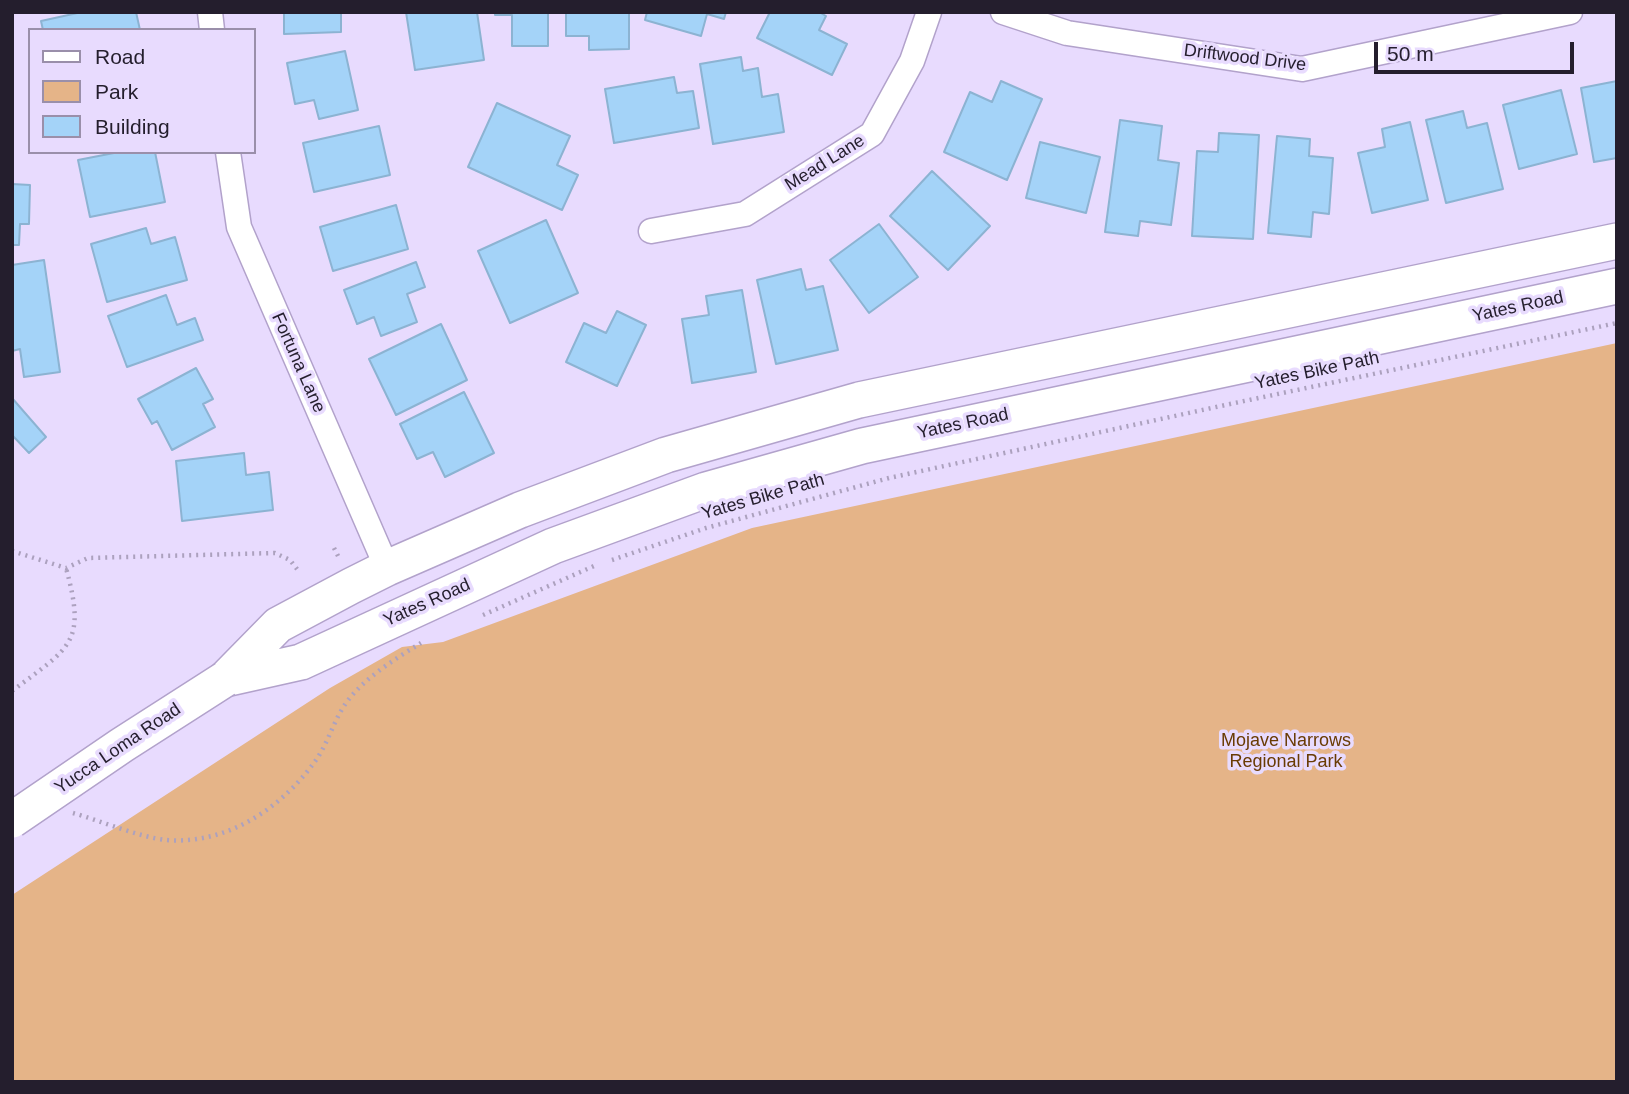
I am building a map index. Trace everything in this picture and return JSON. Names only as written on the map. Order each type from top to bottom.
[{"type":"main road","points":[[387,568],[520,510],[666,455],[859,400],[1617,241]]},
{"type":"main road","name":"Yates Road","points":[[335,644],[553,546],[706,490],[836,453],[1617,286]]},
{"type":"main road","name":"Yucca Loma Road","points":[[12,820],[225,678],[278,625],[387,568]]},
{"type":"main road","name":"Yucca Loma Road","points":[[225,678],[301,662],[335,644]]},
{"type":"street","name":"Mead Lane","points":[[652,231],[745,214],[872,134],[912,61],[929,12]]},
{"type":"street","name":"Driftwood Drive","points":[[1003,12],[1067,33],[1302,69],[1570,12]]},
{"type":"street","name":"Fortuna Lane","points":[[229,154],[239,227],[387,568]]},
{"type":"path","name":"Yates Bike Path","points":[[608,561],[706,528],[889,478],[1617,323]]},
{"type":"path","points":[[12,551],[66,568],[88,558],[275,553],[290,559],[300,573]]},
{"type":"path","points":[[473,620],[596,566]]},
{"type":"path","points":[[12,691],[70,642],[75,627],[75,602],[66,568]]},
{"type":"path","points":[[63,810],[165,840],[193,839],[230,830],[263,814],[294,787],[317,759],[345,704],[364,682],[430,639]]},
{"type":"path","points":[[358,674],[364,682]]},
{"type":"green space","name":"Mojave Narrows Regional Park","points":[[1617,343],[1617,1082],[12,1082],[12,895],[330,688],[402,647],[443,642],[752,528]]},
{"type":"building","points":[[82,12],[136,12],[140,28],[43,28],[41,21]]},
{"type":"building","points":[[284,12],[341,12],[341,32],[284,34]]},
{"type":"building","points":[[406,12],[477,12],[484,60],[415,70]]},
{"type":"building","points":[[495,12],[548,12],[548,46],[512,46],[512,15],[495,15]]},
{"type":"building","points":[[566,12],[629,12],[629,49],[589,50],[589,36],[566,36]]},
{"type":"building","points":[[647,12],[726,12],[724,19],[707,14],[701,36],[645,20]]},
{"type":"building","points":[[770,12],[819,12],[826,16],[819,30],[847,44],[832,75],[757,38]]},
{"type":"building","points":[[345,51],[358,110],[319,119],[314,100],[295,104],[287,63]]},
{"type":"building","points":[[741,57],[743,71],[758,68],[762,97],[778,94],[784,132],[713,144],[700,64]]},
{"type":"building","points":[[674,77],[677,93],[693,91],[699,128],[614,143],[605,89]]},
{"type":"building","points":[[1001,81],[1042,99],[1007,180],[944,152],[970,92],[992,102]]},
{"type":"building","points":[[1617,81],[1617,158],[1594,162],[1581,88]]},
{"type":"building","points":[[1561,90],[1577,154],[1519,169],[1503,105]]},
{"type":"building","points":[[497,103],[570,136],[557,165],[578,175],[562,210],[468,167]]},
{"type":"building","points":[[1463,111],[1467,128],[1487,123],[1503,189],[1446,203],[1426,120]]},
{"type":"building","points":[[1120,120],[1162,126],[1158,160],[1179,163],[1171,225],[1140,221],[1138,236],[1105,232]]},
{"type":"building","points":[[1410,122],[1428,200],[1372,213],[1358,153],[1385,147],[1382,129]]},
{"type":"building","points":[[379,126],[390,175],[314,192],[303,143]]},
{"type":"building","points":[[1219,133],[1259,135],[1253,239],[1192,236],[1197,151],[1218,152]]},
{"type":"building","points":[[1277,136],[1310,139],[1309,156],[1333,158],[1329,214],[1313,212],[1311,237],[1268,233]]},
{"type":"building","points":[[1040,142],[1100,157],[1086,213],[1026,198]]},
{"type":"building","points":[[109,154],[155,154],[165,202],[90,217],[78,160]]},
{"type":"building","points":[[932,171],[990,226],[948,270],[890,216]]},
{"type":"building","points":[[12,184],[30,185],[29,224],[20,224],[19,245],[12,245]]},
{"type":"building","points":[[396,205],[408,249],[333,271],[320,227]]},
{"type":"building","points":[[546,220],[578,293],[510,323],[478,251]]},
{"type":"building","points":[[879,224],[918,277],[869,313],[830,260]]},
{"type":"building","points":[[146,228],[151,244],[175,237],[187,280],[107,302],[91,244]]},
{"type":"building","points":[[44,260],[60,372],[24,377],[20,349],[12,351],[12,265]]},
{"type":"building","points":[[416,262],[425,287],[407,294],[417,322],[381,336],[374,317],[357,324],[344,290]]},
{"type":"building","points":[[801,269],[806,290],[823,286],[838,350],[776,364],[757,280]]},
{"type":"building","points":[[742,290],[756,372],[692,383],[682,319],[709,315],[706,296]]},
{"type":"building","points":[[166,295],[177,325],[195,318],[203,340],[127,367],[108,316]]},
{"type":"building","points":[[617,311],[646,325],[617,386],[566,362],[584,323],[606,333]]},
{"type":"building","points":[[441,324],[467,380],[396,415],[369,359]]},
{"type":"building","points":[[196,368],[213,399],[203,404],[215,427],[172,450],[157,421],[152,424],[138,399]]},
{"type":"building","points":[[464,392],[494,453],[445,477],[433,452],[417,459],[400,424]]},
{"type":"building","points":[[12,398],[46,437],[29,453],[12,435]]},
{"type":"building","points":[[244,453],[246,475],[269,472],[273,510],[182,521],[176,461]]}]
